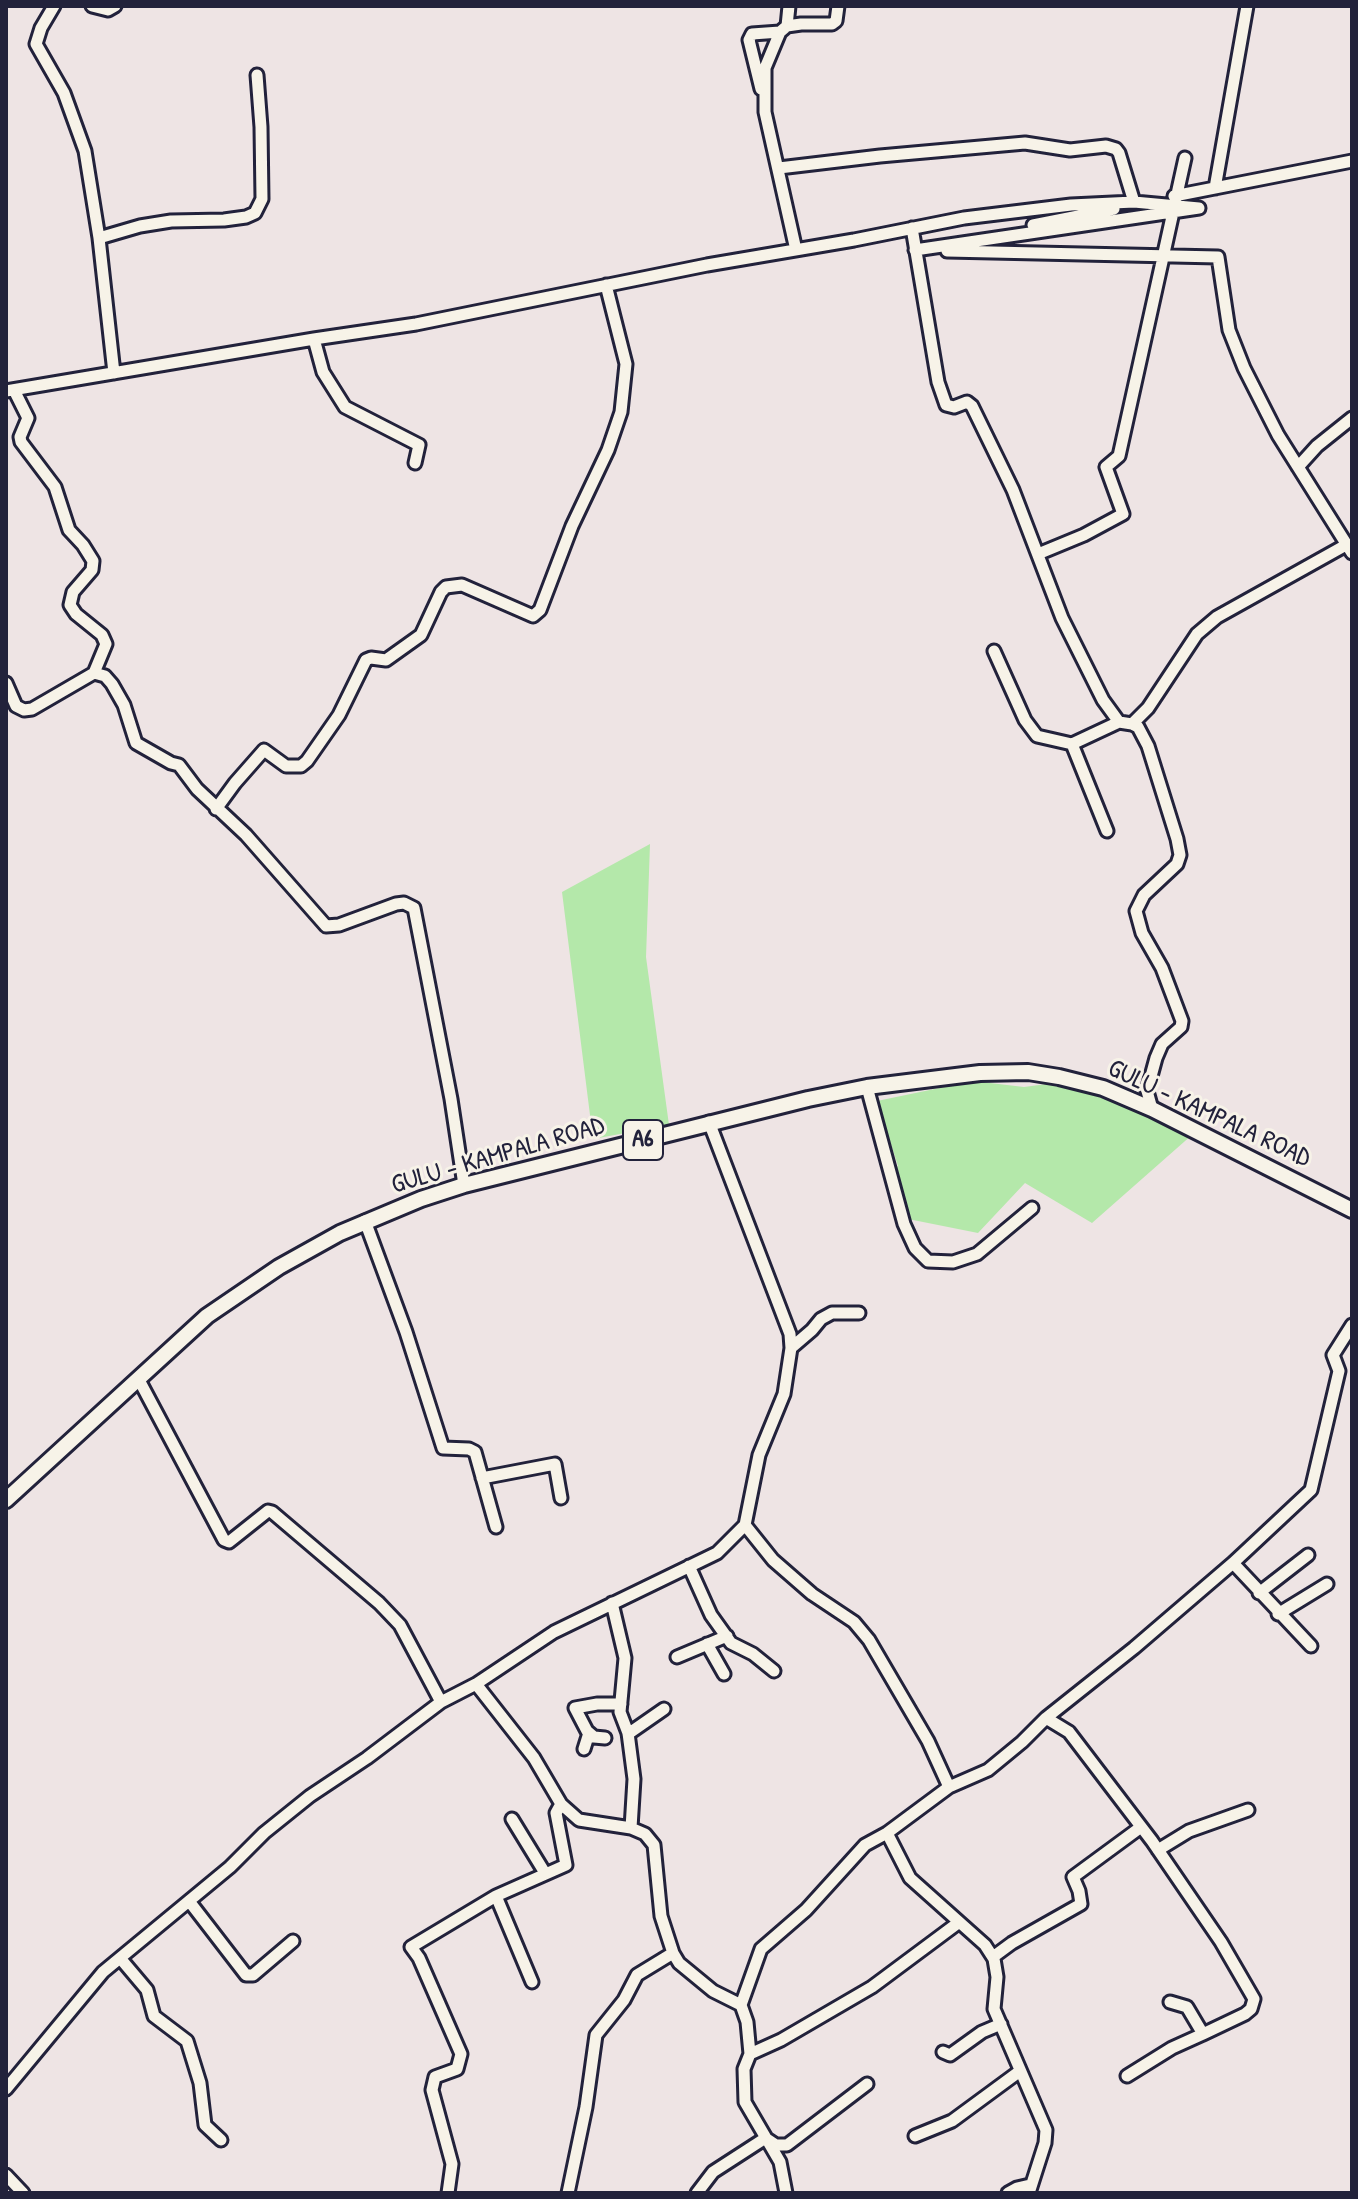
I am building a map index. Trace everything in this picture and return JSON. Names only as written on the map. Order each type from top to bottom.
[{"type":"main road","name":"GULU - KAMPALA ROAD","points":[[6,1500],[207,1316],[279,1267],[365,1221],[464,1185],[709,1122],[867,1087],[980,1073],[1028,1072],[1103,1088],[1152,1109],[1352,1210]]},
{"type":"street","points":[[54,6],[36,44],[64,93],[78,128],[99,238],[114,373]]},
{"type":"street","points":[[92,6],[108,10],[115,6]]},
{"type":"street","points":[[765,101],[765,68],[784,29],[789,6]]},
{"type":"street","points":[[796,250],[749,40],[752,34],[832,24],[836,21],[838,6]]},
{"type":"street","points":[[1215,188],[1247,6]]},
{"type":"street","points":[[99,238],[171,221],[224,220],[255,213],[262,199],[257,75]]},
{"type":"street","points":[[779,168],[1025,143],[1070,150],[1106,146],[1119,153],[1134,202]]},
{"type":"street","points":[[1038,554],[1123,514],[1106,467],[1119,456],[1185,158]]},
{"type":"street","points":[[915,250],[1352,161]]},
{"type":"street","points":[[6,683],[16,706],[27,710],[94,673],[106,641],[76,614],[70,600],[90,572],[93,561],[69,530],[55,487],[21,442],[28,418],[10,391],[455,317],[606,285],[1046,206],[1134,202],[1199,208],[915,250]]},
{"type":"street","points":[[912,228],[937,374],[946,405],[950,407],[967,402],[972,406],[1001,463],[1062,618],[1103,700],[1119,722]]},
{"type":"street","points":[[915,250],[1218,257],[1229,330],[1259,401],[1349,549],[1217,617],[1197,634],[1155,698],[1132,724]]},
{"type":"street","points":[[216,809],[264,750],[286,766],[301,766],[307,761],[339,715],[366,660],[386,660],[421,635],[446,587],[462,585],[533,616],[540,610],[621,412],[626,364],[606,285]]},
{"type":"street","points":[[314,339],[323,372],[345,407],[419,445],[415,463]]},
{"type":"street","points":[[1298,467],[1317,446],[1352,418]]},
{"type":"street","points":[[994,651],[1030,730],[1045,739],[1072,744],[1119,722],[1138,727],[1148,746],[1180,858],[1171,871],[1144,895],[1136,911],[1142,933],[1162,968],[1182,1021],[1181,1027],[1162,1044],[1156,1058],[1147,1091],[1152,1109]]},
{"type":"street","points":[[94,673],[105,676],[112,684],[124,705],[136,743],[179,765],[197,789],[246,835],[326,926],[339,925],[396,904],[404,903],[414,908],[451,1099],[464,1185]]},
{"type":"street","points":[[1072,744],[1107,831]]},
{"type":"street","points":[[867,1087],[904,1224],[915,1248],[928,1261],[953,1262],[977,1254],[1032,1208]]},
{"type":"street","points":[[6,2089],[103,1972],[310,1796],[441,1702],[476,1684],[554,1632],[717,1553],[745,1525],[759,1455],[784,1394],[790,1334],[709,1122]]},
{"type":"street","points":[[365,1221],[406,1332],[443,1448],[474,1451],[496,1527]]},
{"type":"street","points":[[791,1348],[821,1319],[832,1313],[859,1313]]},
{"type":"street","points":[[786,2193],[780,2162],[745,2102],[744,2069],[750,2054],[747,2022],[741,2005],[761,1949],[806,1910],[865,1845],[887,1833],[949,1787],[988,1770],[1233,1563],[1311,1490],[1339,1371],[1333,1355],[1352,1325]]},
{"type":"street","points":[[138,1378],[224,1540],[229,1542],[271,1511],[379,1603],[400,1625],[441,1702]]},
{"type":"street","points":[[482,1478],[555,1464],[561,1498]]},
{"type":"street","points":[[745,1525],[773,1560],[812,1594],[854,1622],[869,1640],[928,1741],[949,1787]]},
{"type":"street","points":[[1259,1593],[1308,1555]]},
{"type":"street","points":[[1233,1563],[1311,1646]]},
{"type":"street","points":[[689,1566],[711,1615],[731,1643],[753,1654],[774,1671]]},
{"type":"street","points":[[1278,1614],[1327,1584]]},
{"type":"street","points":[[612,1603],[625,1658],[620,1712],[628,1734],[634,1779],[631,1828]]},
{"type":"street","points":[[677,1657],[727,1636]]},
{"type":"street","points":[[707,1644],[724,1674]]},
{"type":"street","points":[[476,1684],[534,1758],[561,1804],[579,1820],[631,1828],[645,1834],[654,1845],[661,1916],[673,1953],[679,1963],[713,1991],[741,2005]]},
{"type":"street","points":[[605,1738],[589,1733],[575,1708],[621,1704]]},
{"type":"street","points":[[628,1734],[664,1709]]},
{"type":"street","points":[[1046,1718],[1069,1732],[1141,1827],[1221,1942],[1254,1999],[1251,2009],[1245,2014],[1172,2048],[1127,2076]]},
{"type":"street","points":[[584,1749],[589,1733]]},
{"type":"street","points":[[448,2193],[453,2170],[432,2090],[435,2077],[457,2069],[461,2054],[419,1958],[411,1947],[496,1896],[566,1865],[556,1813],[561,1804]]},
{"type":"street","points":[[1158,1850],[1189,1831],[1248,1810]]},
{"type":"street","points":[[512,1819],[545,1873]]},
{"type":"street","points":[[993,1957],[1081,1904],[1073,1877],[1141,1827]]},
{"type":"street","points":[[887,1833],[910,1878],[985,1945],[993,1957],[997,1977],[994,2009],[1046,2130],[1045,2143],[1030,2189],[1017,2188],[1008,2193]]},
{"type":"street","points":[[496,1896],[532,1982]]},
{"type":"street","points":[[189,1901],[246,1975],[253,1975],[293,1941]]},
{"type":"street","points":[[750,2054],[781,2040],[872,1987],[958,1923]]},
{"type":"street","points":[[568,2193],[586,2107],[596,2035],[624,2000],[637,1975],[673,1953]]},
{"type":"street","points":[[120,1958],[147,1990],[154,2016],[187,2041],[200,2083],[205,2125],[221,2140]]},
{"type":"street","points":[[1170,2002],[1187,2007],[1203,2034]]},
{"type":"street","points":[[943,2052],[950,2055],[982,2032],[1001,2024]]},
{"type":"street","points":[[915,2136],[952,2121],[1020,2071]]},
{"type":"street","points":[[765,2139],[776,2145],[787,2145],[867,2084]]},
{"type":"street","points":[[697,2193],[713,2172],[765,2139]]},
{"type":"street","points":[[6,2175],[22,2192]]},
{"type":"green space","points":[[650,844],[646,957],[669,1125],[593,1139],[562,892]]},
{"type":"green space","points":[[973,1081],[1024,1087],[1054,1083],[1117,1099],[1193,1134],[1092,1223],[1025,1183],[978,1233],[908,1219],[894,1169],[898,1166],[877,1101]]}]
